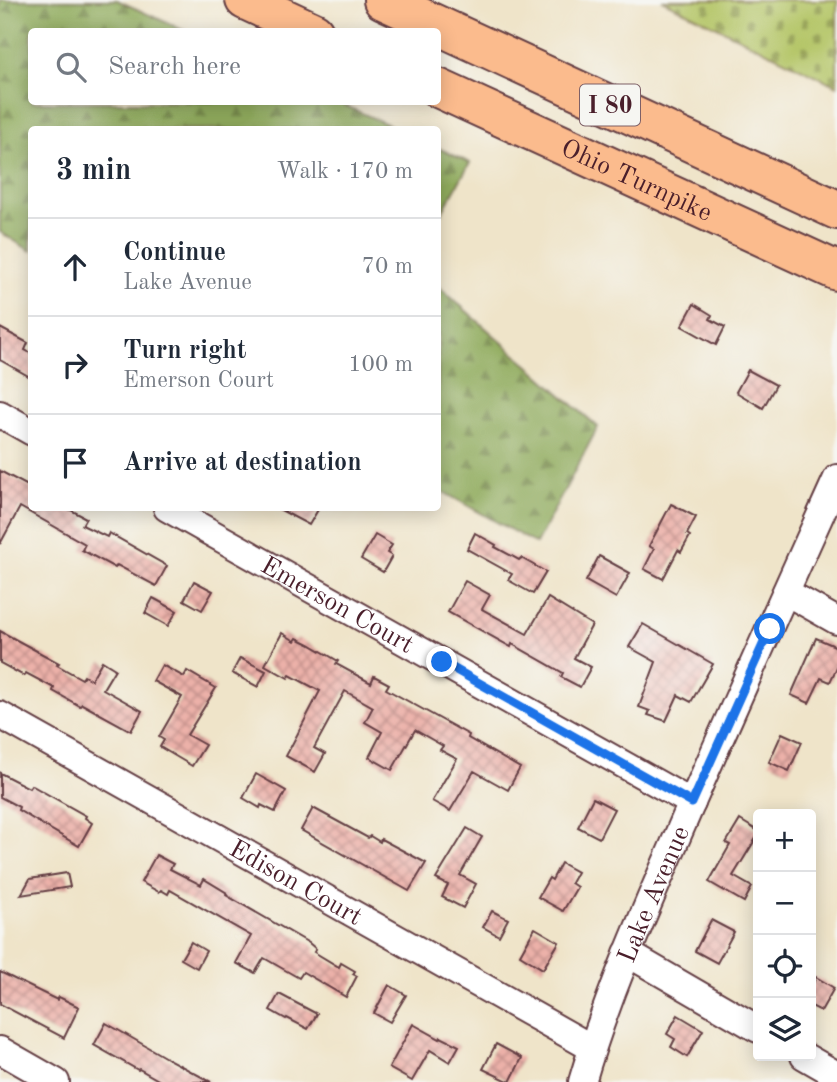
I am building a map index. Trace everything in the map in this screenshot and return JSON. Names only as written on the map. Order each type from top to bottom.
[{"type":"highway","points":[[245,0],[305,28]]},
{"type":"highway","name":"I 80","points":[[383,0],[837,210]]},
{"type":"highway","name":"Ohio Turnpike","points":[[441,89],[837,271]]},
{"type":"street","points":[[0,414],[28,430]]},
{"type":"street","name":"Lake Avenue","points":[[582,1082],[627,953],[837,478]]},
{"type":"street","name":"Emerson Court","points":[[172,511],[692,803]]},
{"type":"street","points":[[786,592],[837,621]]},
{"type":"street","name":"Edison Court","points":[[0,715],[592,1048]]},
{"type":"street","points":[[627,953],[753,1026]]},
{"type":"street","points":[[0,1050],[56,1082]]},
{"type":"street","points":[[813,1061],[837,1075]]},
{"type":"green space","points":[[0,0],[117,0],[178,28],[28,28],[28,105],[344,105],[391,126],[28,126],[28,249],[0,232]]},
{"type":"green space","points":[[662,0],[837,0],[837,86]]},
{"type":"green space","points":[[441,149],[470,163],[441,214]]},
{"type":"green space","points":[[441,289],[598,427],[536,544],[441,491]]},
{"type":"building","points":[[694,304],[712,315],[710,319],[725,327],[716,345],[682,326]]},
{"type":"building","points":[[0,328],[28,343],[25,350],[28,352],[28,376],[0,360]]},
{"type":"building","points":[[748,370],[776,385],[763,408],[736,392]]},
{"type":"building","points":[[0,471],[28,486],[28,511],[73,511],[86,518],[82,525],[107,537],[109,533],[167,566],[156,586],[82,550],[85,544],[20,507],[0,544]]},
{"type":"building","points":[[671,504],[696,517],[687,534],[690,536],[681,552],[678,550],[663,579],[644,569],[654,549],[649,546]]},
{"type":"building","points":[[283,511],[317,511],[309,525]]},
{"type":"building","points":[[475,533],[496,545],[495,547],[546,572],[533,594],[508,580],[512,574],[467,549]]},
{"type":"building","points":[[375,535],[392,545],[387,553],[392,556],[383,572],[361,559]]},
{"type":"building","points":[[599,556],[630,573],[616,598],[586,581]]},
{"type":"building","points":[[194,581],[213,591],[202,610],[184,600]]},
{"type":"building","points":[[465,581],[490,595],[482,609],[527,634],[548,598],[592,625],[574,658],[591,667],[580,687],[561,677],[563,673],[512,644],[511,647],[448,612]]},
{"type":"building","points":[[153,598],[177,611],[168,626],[145,613]]},
{"type":"building","points":[[643,624],[713,664],[691,702],[678,695],[666,721],[648,715],[650,711],[639,707],[656,662],[629,647]]},
{"type":"building","points":[[0,631],[59,663],[57,665],[82,679],[84,676],[91,680],[102,661],[115,669],[103,689],[142,711],[131,731],[82,704],[80,706],[26,673],[24,676],[0,663]]},
{"type":"building","points":[[282,633],[295,641],[297,638],[309,644],[338,661],[336,664],[371,683],[374,676],[389,684],[386,689],[469,735],[468,738],[520,768],[508,790],[474,771],[450,811],[432,801],[457,759],[440,750],[443,746],[415,730],[392,770],[369,757],[382,732],[365,722],[373,707],[345,691],[314,748],[325,754],[315,772],[286,756],[320,691],[265,665]]},
{"type":"building","points":[[816,638],[837,647],[837,667],[830,682],[821,678],[809,703],[791,695]]},
{"type":"building","points":[[240,658],[266,671],[258,687],[232,673]]},
{"type":"building","points":[[162,665],[184,677],[187,671],[216,688],[187,735],[205,745],[192,766],[160,747],[164,740],[159,737],[182,697],[153,681]]},
{"type":"building","points":[[782,733],[802,742],[789,771],[769,762]]},
{"type":"building","points":[[0,773],[29,788],[31,785],[86,816],[92,823],[79,846],[0,797]]},
{"type":"building","points":[[256,774],[286,791],[275,812],[261,805],[260,808],[243,798]]},
{"type":"building","points":[[593,798],[614,809],[599,838],[578,827]]},
{"type":"building","points":[[313,808],[368,838],[370,836],[380,842],[381,839],[426,863],[409,891],[301,830]]},
{"type":"building","points":[[740,820],[753,828],[753,843],[733,876],[752,887],[744,902],[709,882],[730,845],[726,843]]},
{"type":"building","points":[[467,828],[482,837],[460,875],[476,884],[463,908],[442,897],[448,885],[436,879]]},
{"type":"building","points":[[156,855],[173,864],[170,869],[201,885],[204,879],[227,893],[226,895],[309,943],[316,949],[314,952],[339,967],[341,963],[355,971],[353,974],[357,976],[346,997],[303,972],[299,978],[264,958],[255,973],[236,963],[251,936],[170,890],[168,894],[161,890],[159,892],[141,882]]},
{"type":"building","points":[[561,863],[577,872],[571,883],[577,887],[563,911],[538,897]]},
{"type":"building","points":[[67,873],[70,887],[21,895],[30,879]]},
{"type":"building","points":[[492,911],[508,919],[499,936],[483,927]]},
{"type":"building","points":[[711,920],[734,932],[717,963],[695,951]]},
{"type":"building","points":[[535,928],[559,942],[543,969],[520,955]]},
{"type":"building","points":[[191,942],[206,951],[197,968],[181,959]]},
{"type":"building","points":[[0,972],[57,1000],[59,997],[79,1007],[64,1038],[0,1004]]},
{"type":"building","points":[[816,977],[834,988],[821,1011],[816,1008]]},
{"type":"building","points":[[389,985],[406,995],[390,1022],[374,1013]]},
{"type":"building","points":[[279,994],[317,1014],[308,1029],[270,1010]]},
{"type":"building","points":[[678,1015],[703,1030],[687,1057],[671,1047],[675,1039],[667,1034]]},
{"type":"building","points":[[106,1023],[211,1082],[162,1082],[138,1070],[94,1045]]},
{"type":"building","points":[[413,1024],[459,1046],[450,1062],[430,1050],[412,1081],[389,1068]]},
{"type":"building","points":[[496,1044],[522,1058],[510,1082],[483,1069]]},
{"type":"route","points":[[442,662],[692,803],[770,629]]}]
